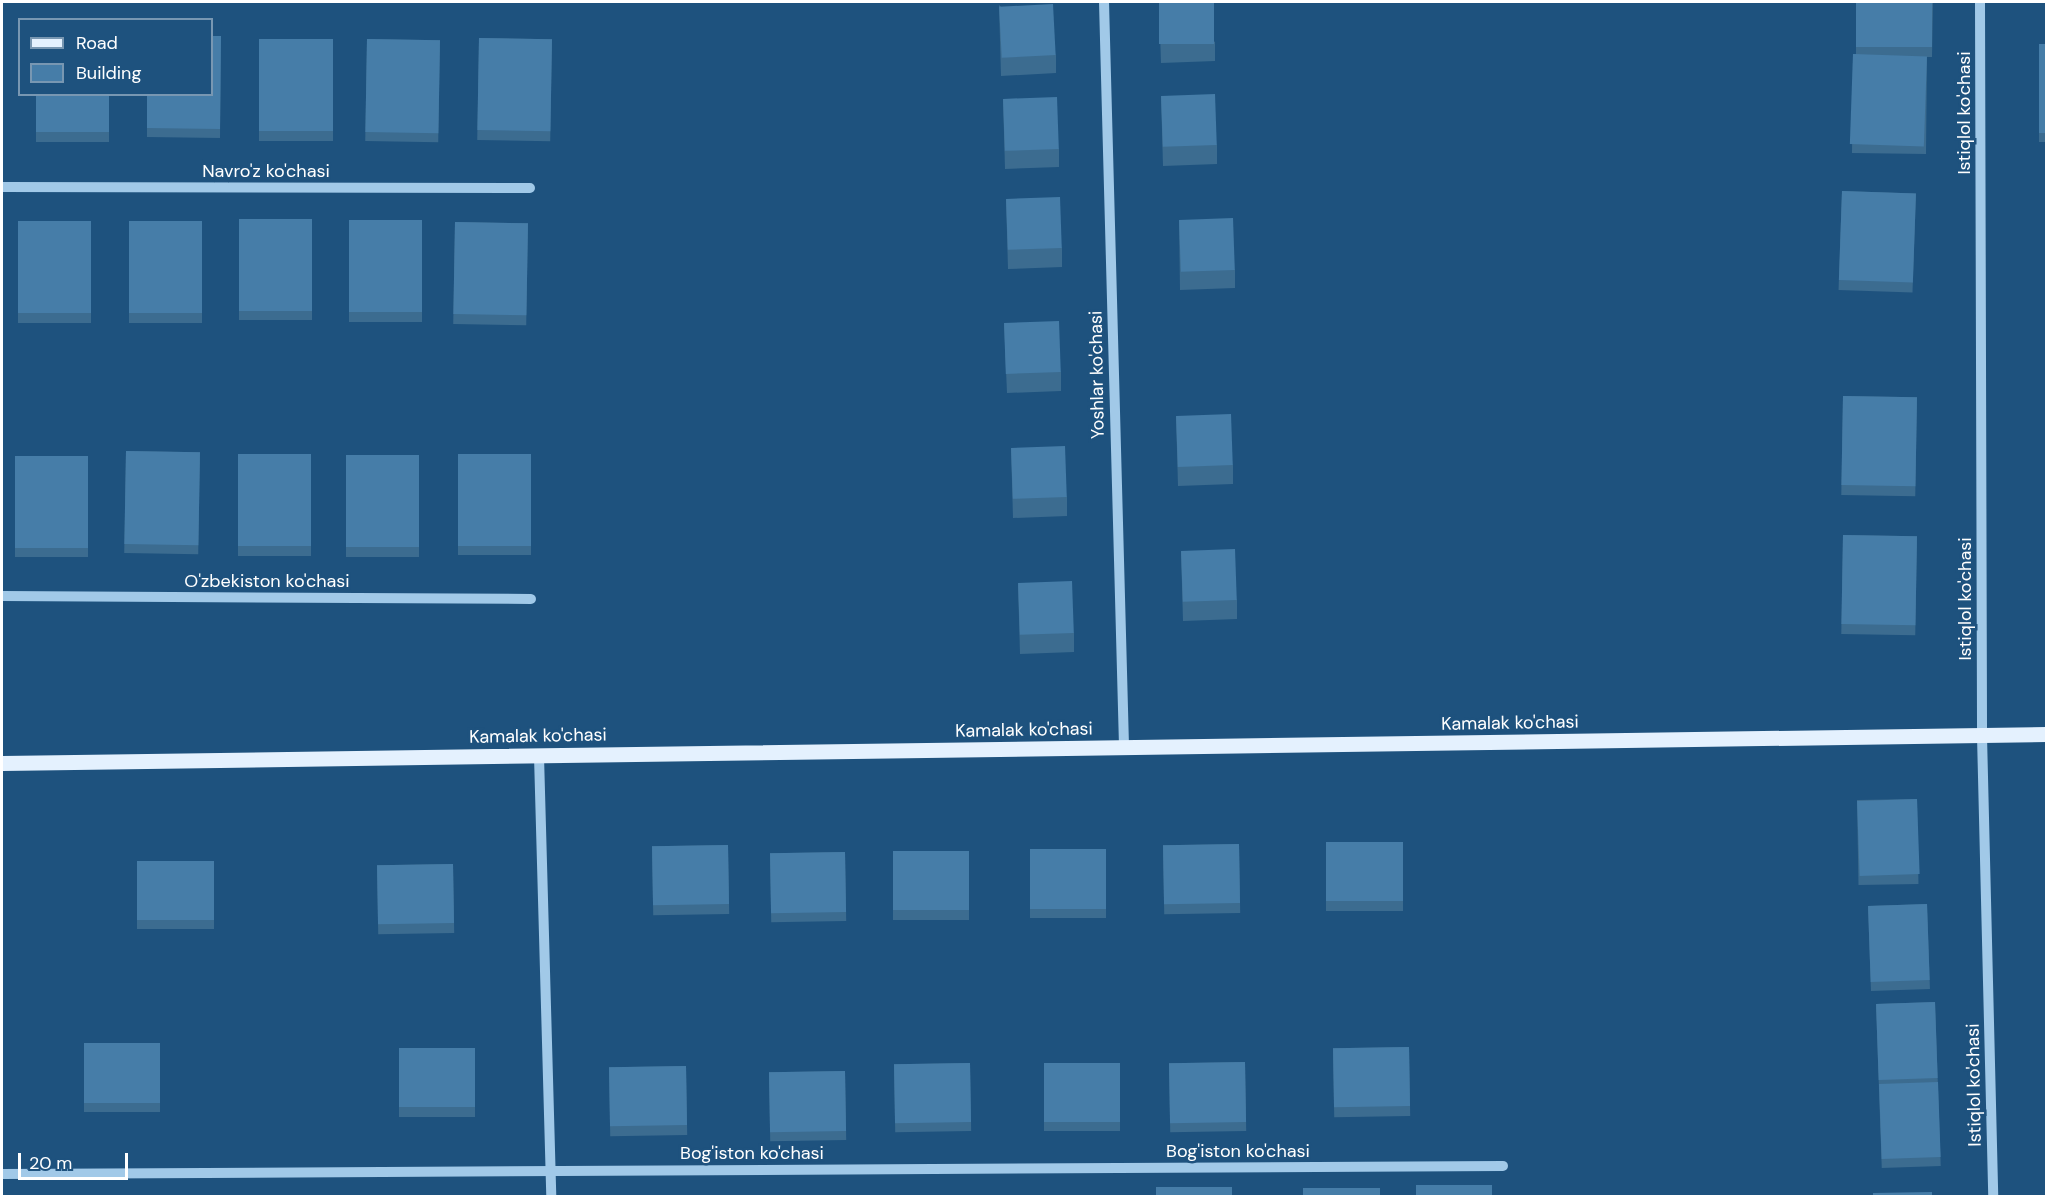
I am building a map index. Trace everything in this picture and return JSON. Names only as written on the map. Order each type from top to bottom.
[{"type":"main road","name":"Kamalak ko'chasi","points":[[2,763],[2046,734]]},
{"type":"street","name":"Yoshlar ko'chasi","points":[[1104,2],[1124,748]]},
{"type":"street","name":"Istiqlol ko'chasi","points":[[1980,2],[1982,736],[1993,1197]]},
{"type":"street","name":"Navro'z ko'chasi","points":[[2,187],[531,188]]},
{"type":"street","name":"O'zbekiston ko'chasi","points":[[2,596],[531,599]]},
{"type":"street","points":[[539,756],[550,1197]]},
{"type":"street","name":"Bog'iston ko'chasi","points":[[2,1173],[1503,1166]]},
{"type":"building","points":[[1159,2],[1214,2],[1214,44],[1159,44]]},
{"type":"building","points":[[1856,2],[1932,2],[1932,47],[1856,47]]},
{"type":"building","points":[[1053,4],[1056,55],[1002,58],[999,7]]},
{"type":"building","points":[[213,36],[221,36],[220,129],[147,128],[147,96],[213,96]]},
{"type":"building","points":[[479,38],[552,39],[550,131],[477,130]]},
{"type":"building","points":[[259,39],[333,39],[333,131],[259,131]]},
{"type":"building","points":[[367,39],[440,40],[438,133],[365,132]]},
{"type":"building","points":[[2039,44],[2046,44],[2046,133],[2039,133]]},
{"type":"building","points":[[1853,54],[1927,57],[1924,147],[1850,144]]},
{"type":"building","points":[[1215,94],[1217,145],[1163,147],[1161,96]]},
{"type":"building","points":[[36,96],[109,96],[109,132],[36,132]]},
{"type":"building","points":[[1057,97],[1059,149],[1005,151],[1003,99]]},
{"type":"building","points":[[1842,191],[1916,194],[1913,283],[1839,280]]},
{"type":"building","points":[[1060,197],[1062,248],[1008,250],[1006,199]]},
{"type":"building","points":[[1233,218],[1235,270],[1181,272],[1179,220]]},
{"type":"building","points":[[239,219],[312,219],[312,311],[239,311]]},
{"type":"building","points":[[349,220],[422,220],[422,312],[349,312]]},
{"type":"building","points":[[18,221],[91,221],[91,313],[18,313]]},
{"type":"building","points":[[129,221],[202,221],[202,313],[129,313]]},
{"type":"building","points":[[455,222],[528,223],[526,315],[453,314]]},
{"type":"building","points":[[1059,321],[1061,372],[1006,374],[1004,323]]},
{"type":"building","points":[[1843,396],[1917,397],[1915,486],[1841,485]]},
{"type":"building","points":[[1231,414],[1233,465],[1178,467],[1176,416]]},
{"type":"building","points":[[1065,446],[1067,497],[1013,499],[1011,448]]},
{"type":"building","points":[[126,451],[200,452],[198,545],[124,544]]},
{"type":"building","points":[[238,454],[311,454],[311,546],[238,546]]},
{"type":"building","points":[[458,454],[531,454],[531,546],[458,546]]},
{"type":"building","points":[[346,455],[419,455],[419,547],[346,547]]},
{"type":"building","points":[[15,456],[88,456],[88,548],[15,548]]},
{"type":"building","points":[[1843,535],[1917,536],[1915,625],[1841,624]]},
{"type":"building","points":[[1235,549],[1237,600],[1183,602],[1181,551]]},
{"type":"building","points":[[1072,581],[1074,633],[1020,635],[1018,583]]},
{"type":"building","points":[[1917,799],[1920,874],[1860,876],[1857,801]]},
{"type":"building","points":[[1326,842],[1403,842],[1403,901],[1326,901]]},
{"type":"building","points":[[1239,844],[1240,903],[1164,904],[1163,845]]},
{"type":"building","points":[[728,845],[729,904],[653,905],[652,846]]},
{"type":"building","points":[[1030,849],[1106,849],[1106,909],[1030,909]]},
{"type":"building","points":[[893,851],[969,851],[969,910],[893,910]]},
{"type":"building","points":[[845,852],[846,912],[771,913],[770,853]]},
{"type":"building","points":[[137,861],[214,861],[214,920],[137,920]]},
{"type":"building","points":[[453,864],[454,923],[378,924],[377,865]]},
{"type":"building","points":[[1927,904],[1930,980],[1871,982],[1868,906]]},
{"type":"building","points":[[1935,1002],[1938,1078],[1879,1080],[1876,1004]]},
{"type":"building","points":[[84,1043],[160,1043],[160,1103],[84,1103]]},
{"type":"building","points":[[1409,1047],[1410,1106],[1334,1107],[1333,1048]]},
{"type":"building","points":[[399,1048],[475,1048],[475,1107],[399,1107]]},
{"type":"building","points":[[1245,1062],[1246,1122],[1170,1123],[1169,1063]]},
{"type":"building","points":[[970,1063],[971,1122],[895,1123],[894,1064]]},
{"type":"building","points":[[1044,1063],[1120,1063],[1120,1122],[1044,1122]]},
{"type":"building","points":[[686,1066],[687,1125],[610,1126],[609,1067]]},
{"type":"building","points":[[845,1071],[846,1131],[770,1132],[769,1072]]},
{"type":"building","points":[[1938,1082],[1941,1157],[1882,1159],[1879,1084]]},
{"type":"building","points":[[1416,1185],[1492,1185],[1492,1196],[1416,1196]]},
{"type":"building","points":[[1156,1187],[1232,1187],[1232,1196],[1156,1196]]},
{"type":"building","points":[[1303,1188],[1380,1188],[1380,1196],[1303,1196]]},
{"type":"building","points":[[1932,1192],[1932,1197],[1873,1197],[1873,1193]]}]
